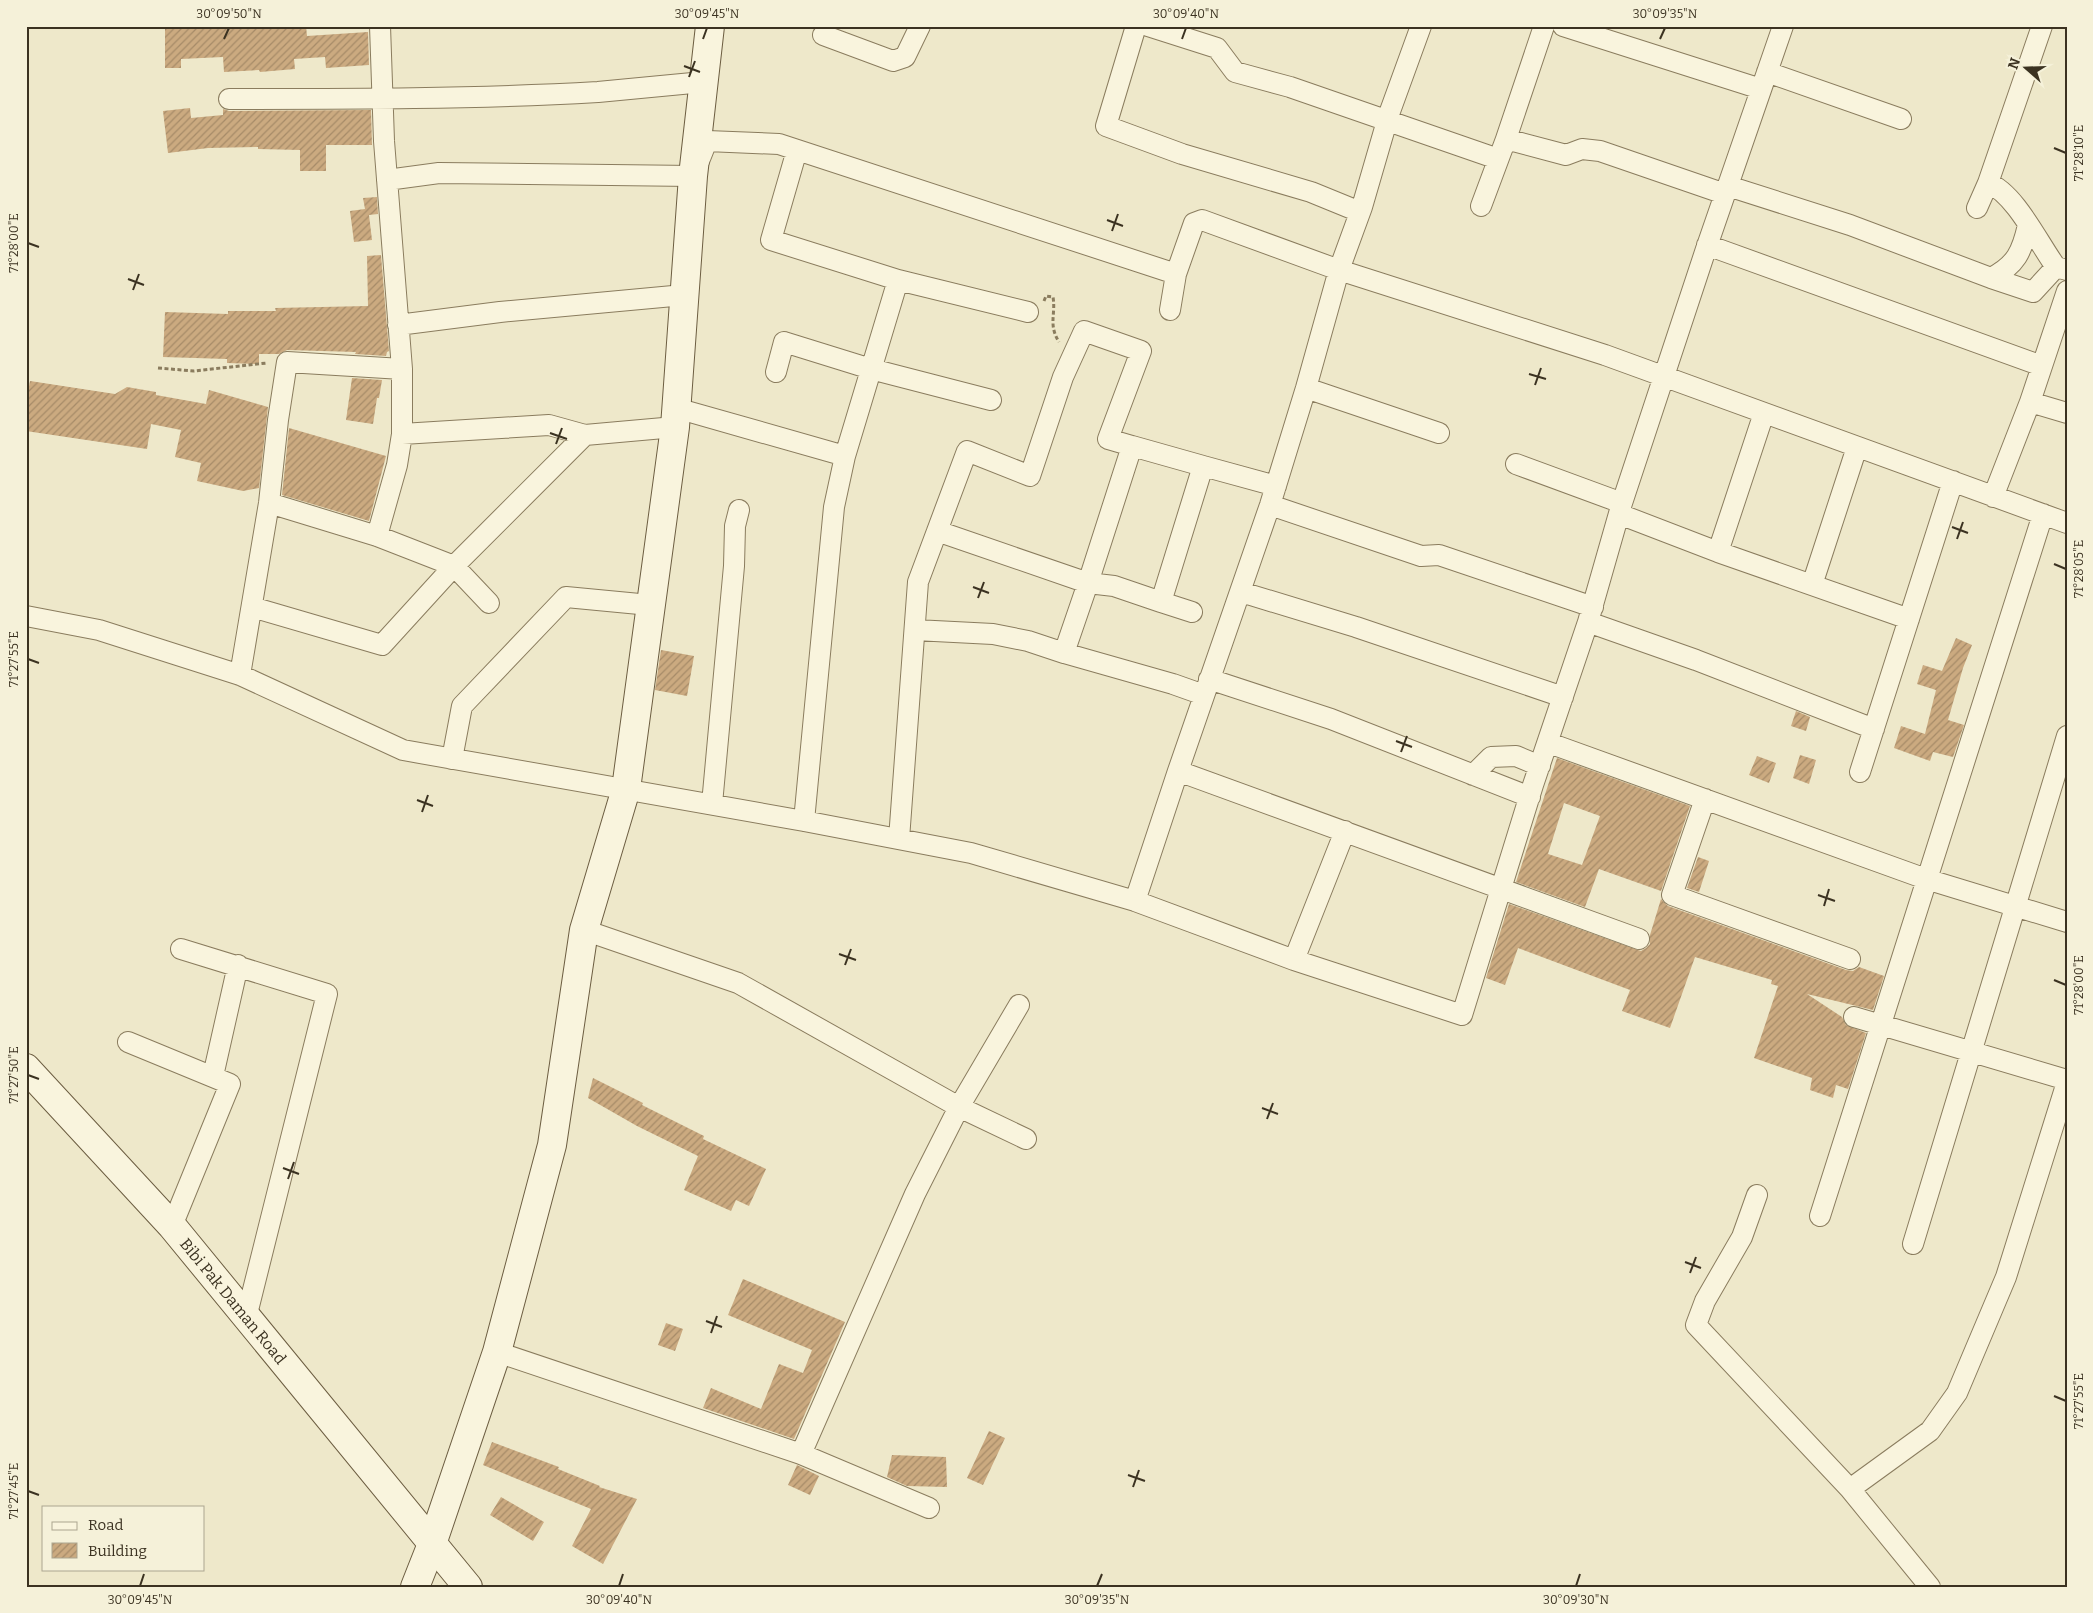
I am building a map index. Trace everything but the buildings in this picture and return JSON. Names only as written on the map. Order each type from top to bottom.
[{"type":"street","points":[[377,536],[397,465],[402,434],[402,369],[387,180],[380,26]]},
{"type":"street","points":[[415,1587],[432,1544],[497,1352],[552,1145],[584,930],[626,789],[675,418],[693,176],[710,26]]},
{"type":"street","points":[[823,35],[893,61],[905,57],[920,26]]},
{"type":"street","points":[[1136,26],[1106,126],[1182,154],[1311,192],[1360,212]]},
{"type":"street","points":[[1148,26],[1216,48],[1235,72],[1290,87],[1498,159]]},
{"type":"street","points":[[1481,206],[1544,26]]},
{"type":"street","points":[[1564,26],[1901,120]]},
{"type":"street","points":[[26,616],[98,630],[240,675],[403,750],[712,804],[972,853],[1136,901],[1294,960],[1462,1015],[1530,797],[1591,615],[1620,508],[1707,245],[1783,26]]},
{"type":"street","points":[[1977,208],[1988,183],[2042,26]]},
{"type":"street","points":[[1136,901],[1178,771],[1273,495],[1306,388],[1339,270],[1360,212],[1416,28]]},
{"type":"street","points":[[229,99],[382,99],[597,92],[704,82]]},
{"type":"street","points":[[1506,139],[1566,155],[1582,149],[1600,151],[1726,190],[1850,225],[2033,292],[2061,269],[1998,187],[1988,183]]},
{"type":"street","points":[[693,176],[706,141],[779,144],[1176,274]]},
{"type":"street","points":[[797,150],[771,240],[898,280],[1028,312]]},
{"type":"street","points":[[387,180],[439,174],[693,176]]},
{"type":"street","points":[[1170,310],[1176,274],[1194,223],[1202,220],[1339,270],[1605,355],[2067,523]]},
{"type":"street","points":[[1991,278],[2006,270],[2018,256],[2025,242],[2028,225]]},
{"type":"street","points":[[1707,245],[2042,366]]},
{"type":"street","points":[[804,821],[834,507],[845,456],[898,280]]},
{"type":"street","points":[[1993,497],[2030,402],[2067,291]]},
{"type":"street","points":[[398,325],[500,312],[684,295]]},
{"type":"street","points":[[899,839],[918,582],[967,451],[1030,476],[1063,377],[1084,331],[1141,350],[1108,439],[1203,466],[1421,556],[1439,554],[1591,615],[1696,660],[1874,729]]},
{"type":"street","points":[[776,372],[784,342],[871,369],[991,400]]},
{"type":"street","points":[[240,675],[269,503],[278,420],[287,362],[402,369]]},
{"type":"street","points":[[1306,388],[1439,433]]},
{"type":"street","points":[[2030,402],[2067,412]]},
{"type":"street","points":[[1718,552],[1764,413]]},
{"type":"street","points":[[402,434],[549,425],[585,436],[675,418],[845,456]]},
{"type":"street","points":[[252,607],[382,645],[454,566],[585,436]]},
{"type":"street","points":[[1064,653],[1132,446]]},
{"type":"street","points":[[1812,585],[1857,446]]},
{"type":"street","points":[[1516,464],[1718,552],[1909,619]]},
{"type":"street","points":[[1161,602],[1203,466]]},
{"type":"street","points":[[1860,772],[1953,481]]},
{"type":"street","points":[[269,503],[377,536],[454,566],[489,603]]},
{"type":"street","points":[[712,804],[734,566],[735,526],[739,510]]},
{"type":"street","points":[[1820,1216],[2043,514]]},
{"type":"street","points":[[937,531],[1088,584],[1114,586],[1192,612]]},
{"type":"street","points":[[1241,592],[1356,627],[1563,697]]},
{"type":"street","points":[[452,759],[462,706],[566,597],[650,605]]},
{"type":"street","points":[[915,630],[993,634],[1028,641],[1173,684],[1207,687],[1331,719],[1530,797]]},
{"type":"street","points":[[1912,1244],[2067,736]]},
{"type":"street","points":[[1549,743],[1926,879],[2067,922]]},
{"type":"street","points":[[1473,775],[1491,756],[1516,756],[1540,766]]},
{"type":"street","points":[[1178,771],[1502,887],[1639,939]]},
{"type":"street","points":[[1705,799],[1672,895],[1850,958]]},
{"type":"street","points":[[1294,960],[1345,831]]},
{"type":"street","points":[[584,930],[738,983],[959,1107],[1026,1139]]},
{"type":"street","points":[[181,949],[327,994],[246,1318]]},
{"type":"street","points":[[213,1076],[238,965]]},
{"type":"street","points":[[801,1454],[915,1194],[959,1107],[1019,1005]]},
{"type":"street","points":[[1850,1489],[1930,1431],[1957,1393],[2006,1277],[2067,1081],[1854,1017]]},
{"type":"street","points":[[128,1042],[230,1084],[172,1226]]},
{"type":"street","name":"Bibi Pak Daman Road","points":[[26,1068],[172,1226],[468,1587]]},
{"type":"street","points":[[1757,1195],[1742,1237],[1705,1302],[1696,1325],[1850,1489],[1930,1587]]},
{"type":"street","points":[[497,1352],[801,1454],[929,1508]]},
{"type":"path","points":[[1028,312],[1040,308],[1046,296],[1053,297],[1055,310],[1051,321],[1053,330],[1058,341],[1073,355]]},
{"type":"path","points":[[158,368],[194,371],[287,362]]}]
